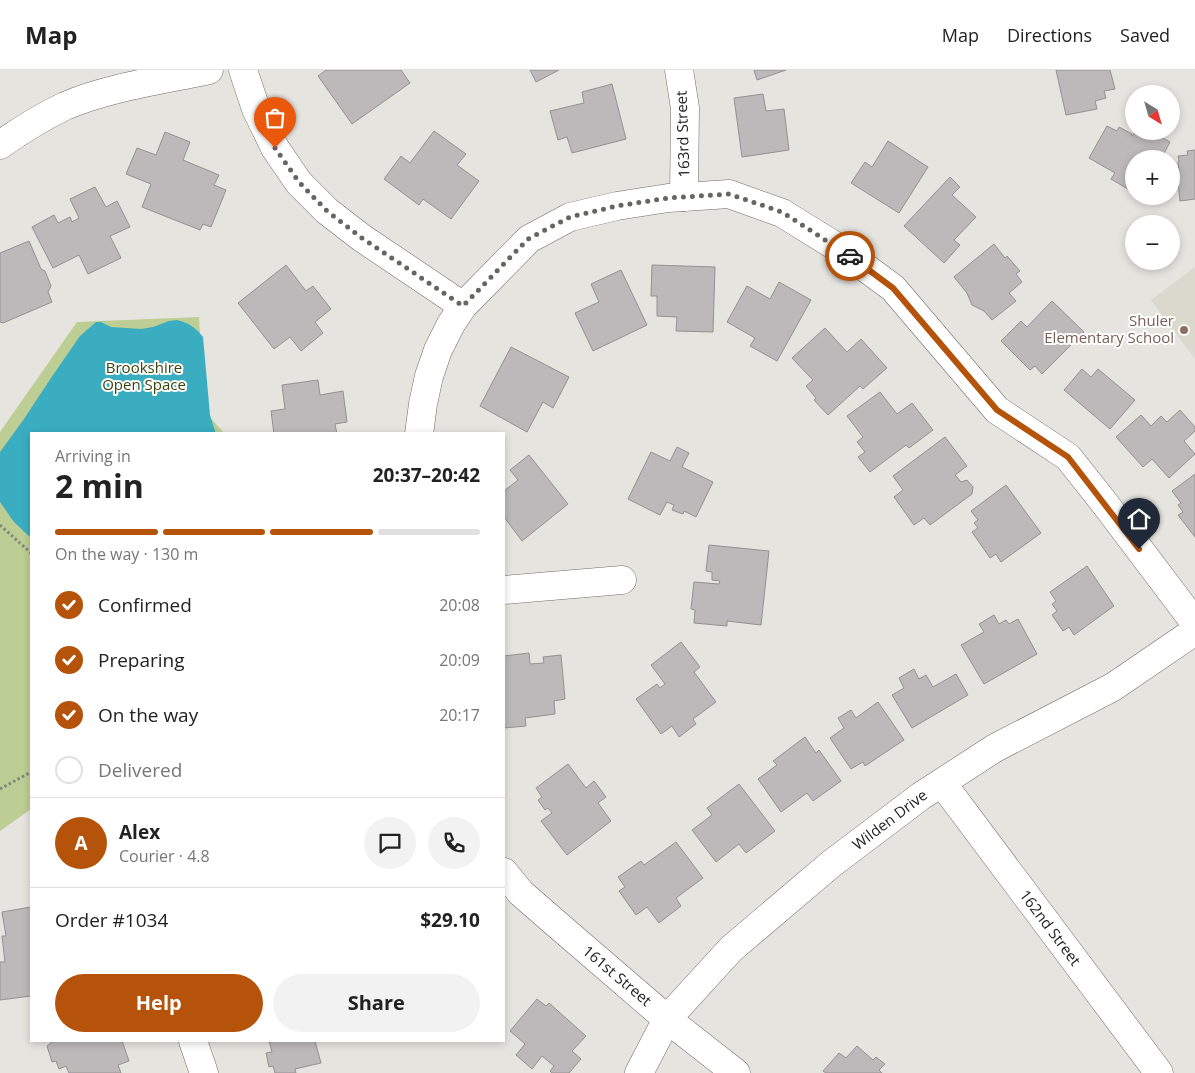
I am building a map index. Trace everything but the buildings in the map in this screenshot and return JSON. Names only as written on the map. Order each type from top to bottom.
[{"type":"street","points":[[0,146],[38,120],[66,106],[132,86],[209,70]]},
{"type":"street","points":[[243,70],[256,109],[275,148],[299,182],[327,211],[362,238],[463,306]]},
{"type":"street","name":"163rd Street","points":[[679,70],[684,108],[684,197]]},
{"type":"street","points":[[419,432],[429,376],[438,350],[451,324],[463,306],[528,239],[570,217],[617,206],[668,198],[729,194],[782,212],[840,249],[893,288],[997,410],[1068,457],[1195,623]]},
{"type":"street","points":[[505,590],[622,580]]},
{"type":"street","name":"Wilden Drive","points":[[639,1073],[667,1018],[731,949],[831,864],[921,796],[996,748],[1113,686],[1195,631]]},
{"type":"street","name":"162nd Street","points":[[942,783],[1159,1073]]},
{"type":"street","name":"161st Street","points":[[505,873],[521,893],[546,915],[667,1018],[736,1073]]},
{"type":"street","points":[[193,1042],[204,1073]]},
{"type":"path","points":[[0,525],[30,552]]},
{"type":"path","points":[[0,789],[30,773]]},
{"type":"shaded area","name":"Shuler Elementary School","points":[[1195,267],[1195,359],[1151,300]]},
{"type":"green space","name":"Brookshire Open Space","points":[[199,317],[205,412],[223,432],[30,432],[30,810],[0,831],[0,432],[77,322]]},
{"type":"water","name":"Brookshire Open Space","points":[[177,320],[192,326],[203,337],[210,415],[215,432],[30,432],[30,537],[14,522],[0,502],[0,452],[80,336],[96,322],[101,322],[111,327],[141,329]]},
{"type":"way so far","points":[[275,148],[299,182],[327,211],[362,238],[463,306],[528,239],[570,217],[617,206],[668,198],[729,194],[782,212],[850,256]]},
{"type":"place","name":"Shuler Elementary School","points":[[1184,330]]},
{"type":"route","points":[[850,256],[893,288],[997,410],[1068,457],[1139,549]]}]
